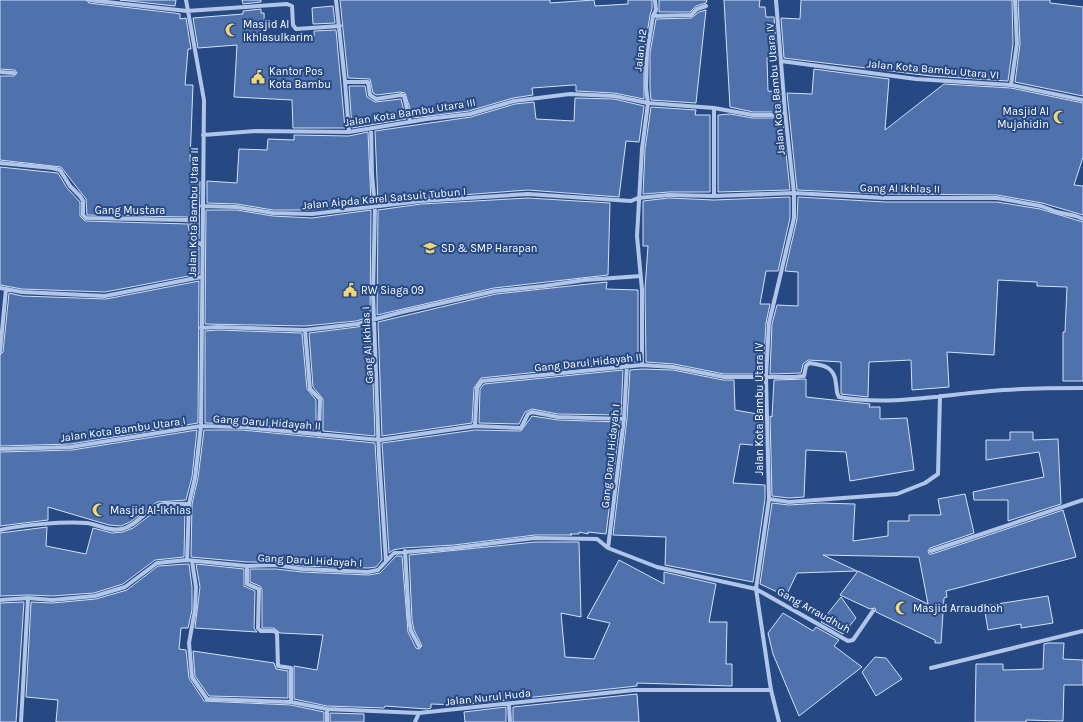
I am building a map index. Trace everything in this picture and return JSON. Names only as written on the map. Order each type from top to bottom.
[{"type":"street","points":[[89,0],[187,11],[287,4],[292,6],[293,26],[296,29],[340,26]]},
{"type":"street","name":"Jalan Kota Bambu Utara II","points":[[186,0],[204,100],[201,277],[201,426],[194,478],[188,504],[190,560]]},
{"type":"street","points":[[336,0],[340,26],[349,132]]},
{"type":"street","name":"Jalan H2","points":[[648,103],[646,88],[647,52],[653,16],[656,10],[655,0]]},
{"type":"street","name":"Jalan Kota Bambu Utara IV","points":[[776,0],[785,112],[794,193],[794,218],[768,323],[766,377],[769,499],[756,589],[771,690],[779,722]]},
{"type":"street","points":[[1011,85],[1017,44],[1015,0]]},
{"type":"street","points":[[653,16],[691,15],[697,9],[706,6]]},
{"type":"street","name":"Jalan Kota Bambu Utara VI","points":[[781,61],[916,79],[1011,85],[1083,100]]},
{"type":"street","points":[[0,72],[14,73]]},
{"type":"street","points":[[345,82],[368,82],[370,95],[376,99],[402,95],[404,96],[410,121]]},
{"type":"street","name":"Jalan Kota Bambu Utara III","points":[[203,135],[256,131],[349,132],[410,121],[470,114],[514,101],[570,94],[614,96],[648,103],[714,108],[753,115],[772,115],[785,112]]},
{"type":"street","points":[[642,365],[641,276],[637,236],[642,149],[648,103]]},
{"type":"street","points":[[714,108],[714,196]]},
{"type":"street","name":"Gang Al Ikhlas I","points":[[371,128],[372,176],[375,207],[374,320],[386,560]]},
{"type":"street","name":"Gang Mustara","points":[[0,163],[60,170],[82,199],[83,215],[86,218],[172,219],[189,221],[194,240],[202,245]]},
{"type":"street","name":"Gang Al Ikhlas II","points":[[638,198],[669,195],[714,196],[794,193],[885,198],[997,198],[1042,206],[1083,219]]},
{"type":"street","name":"Jalan Aipda Karel Satsuit Tubun I","points":[[202,206],[238,208],[273,213],[312,214],[422,202],[528,194],[631,201],[638,198]]},
{"type":"street","points":[[201,328],[218,327],[305,330],[357,324],[402,312],[495,291],[585,280],[641,276]]},
{"type":"street","points":[[0,288],[22,292],[105,296],[201,277]]},
{"type":"street","points":[[0,352],[6,289]]},
{"type":"street","points":[[305,330],[310,389],[320,399],[319,435]]},
{"type":"street","name":"Gang Darul Hidayah II","points":[[475,426],[477,388],[482,381],[627,365],[673,367],[724,377],[801,377],[805,374],[806,366],[809,363],[822,364],[828,366],[835,376],[837,394],[839,397],[864,401],[940,396]]},
{"type":"street","name":"Gang Darul Hidayah I","points":[[608,548],[624,419],[627,365]]},
{"type":"street","points":[[769,499],[789,502],[881,496],[897,494],[925,483],[938,474],[940,396],[992,390],[1083,388]]},
{"type":"street","name":"Gang Darul Hidayah II","points":[[201,426],[242,427],[380,440],[475,426],[522,428],[528,414],[532,412],[558,417],[624,419]]},
{"type":"street","name":"Jalan Kota Bambu Utara I","points":[[0,448],[71,447],[201,426]]},
{"type":"street","points":[[931,551],[1083,500]]},
{"type":"street","points":[[0,530],[68,522],[87,523],[102,528],[123,529],[139,521],[155,507],[160,505],[188,504]]},
{"type":"street","name":"Gang Darul Hidayah I","points":[[0,600],[28,598],[52,600],[95,596],[124,587],[157,563],[190,560],[247,566],[276,565],[302,569],[368,572],[378,570],[394,553],[454,548],[535,538],[597,539],[608,548],[657,567],[756,589]]},
{"type":"street","points":[[404,551],[409,620],[411,632],[419,646]]},
{"type":"street","name":"Jalan Nurul Huda","points":[[190,560],[196,586],[195,610],[189,643],[192,677],[207,698],[291,702],[327,709],[419,713],[510,705],[634,690],[771,690]]},
{"type":"street","points":[[247,566],[247,584],[259,590],[258,628],[261,631],[274,631],[277,633],[278,666],[292,668],[291,702]]},
{"type":"street","name":"Gang Arraudhuh","points":[[756,589],[848,641],[853,640],[873,611]]},
{"type":"street","points":[[21,722],[28,598]]},
{"type":"street","points":[[931,668],[1083,631]]},
{"type":"street","points":[[510,705],[510,722]]},
{"type":"street","points":[[327,709],[327,722]]},
{"type":"street","points":[[415,722],[419,713]]},
{"type":"building","points":[[0,0],[86,0],[89,3],[180,14],[180,19],[186,18],[191,49],[188,49],[185,85],[193,85],[190,161],[194,161],[194,180],[200,181],[199,239],[197,238],[194,220],[187,217],[87,215],[86,199],[61,167],[0,160],[0,76],[14,76],[17,73],[15,70],[0,69]]},
{"type":"building","points":[[120,0],[176,0],[175,6]]},
{"type":"building","points":[[242,0],[261,0],[261,2],[243,4]]},
{"type":"building","points":[[340,0],[550,0],[550,3],[594,0],[595,6],[628,4],[628,0],[652,0],[652,9],[644,53],[644,99],[614,93],[576,91],[576,85],[532,88],[533,95],[513,98],[469,111],[413,118],[405,93],[400,92],[377,95],[373,93],[370,79],[348,78]]},
{"type":"building","points":[[659,0],[707,0],[706,3],[696,6],[690,12],[659,12]]},
{"type":"building","points":[[724,0],[760,0],[759,7],[765,7],[766,17],[774,17],[777,58],[767,58],[768,91],[780,92],[781,109],[772,112],[753,112],[730,107]]},
{"type":"building","points":[[801,0],[1012,0],[1013,44],[1008,81],[931,76],[784,58],[781,18],[800,19]]},
{"type":"building","points":[[1018,0],[1050,0],[1050,3],[1083,7],[1083,96],[1015,82],[1020,44]]},
{"type":"building","points":[[333,6],[335,23],[313,24],[312,8]]},
{"type":"building","points":[[261,9],[261,13],[264,13],[265,40],[314,37],[314,31],[336,30],[345,128],[293,128],[292,100],[234,97],[237,45],[198,48],[193,18],[243,14],[243,11]]},
{"type":"building","points":[[706,10],[696,103],[651,100],[650,53],[656,19],[691,18],[699,12]]},
{"type":"building","points":[[814,69],[889,79],[885,130],[944,84],[1011,88],[1083,103],[1083,157],[1074,185],[1083,186],[1083,215],[1042,203],[997,195],[885,194],[797,190],[787,93],[812,94]]},
{"type":"building","points":[[349,86],[365,86],[367,97],[375,102],[401,99],[406,119],[352,128]]},
{"type":"building","points":[[575,98],[614,99],[644,106],[639,142],[626,141],[619,197],[528,190],[421,198],[378,203],[375,131],[471,117],[515,104],[534,102],[536,119],[574,121]]},
{"type":"building","points":[[651,107],[696,110],[695,115],[710,115],[710,192],[669,192],[643,194],[645,149]]},
{"type":"building","points":[[730,114],[753,118],[772,118],[782,116],[790,190],[718,192],[718,115]]},
{"type":"building","points":[[368,132],[371,203],[312,210],[273,210],[237,204],[207,203],[207,181],[237,183],[239,149],[267,150],[268,139],[294,140],[294,135],[349,136]]},
{"type":"building","points":[[0,167],[58,173],[67,188],[80,202],[80,216],[85,221],[188,224],[191,242],[199,247],[199,274],[105,292],[22,289],[0,285]]},
{"type":"building","points":[[790,197],[790,218],[778,271],[766,271],[760,304],[770,304],[766,323],[763,374],[724,374],[674,364],[646,362],[645,289],[648,246],[643,246],[643,201],[669,198],[714,200]]},
{"type":"building","points":[[798,197],[885,202],[997,202],[1040,209],[1083,222],[1083,381],[1063,381],[1063,332],[1065,332],[1067,287],[1037,286],[1037,282],[998,280],[994,355],[947,352],[949,387],[912,390],[911,360],[869,362],[868,397],[841,394],[841,362],[808,360],[803,364],[801,373],[770,374],[772,324],[777,305],[798,306],[798,272],[785,271],[797,219]]},
{"type":"building","points":[[528,198],[610,203],[608,275],[494,288],[377,315],[378,210],[421,204]]},
{"type":"building","points":[[206,210],[237,210],[273,216],[312,218],[371,210],[370,317],[356,321],[305,326],[205,324]]},
{"type":"building","points":[[199,281],[198,423],[71,444],[0,446],[0,355],[3,352],[9,293],[22,296],[106,299]]},
{"type":"building","points":[[607,282],[606,289],[638,290],[638,362],[481,378],[474,388],[472,423],[382,436],[378,322],[496,294]]},
{"type":"building","points":[[371,324],[375,436],[323,431],[323,399],[313,387],[309,333]]},
{"type":"building","points":[[218,330],[302,333],[307,389],[316,400],[316,430],[242,424],[205,423],[205,331]]},
{"type":"building","points":[[623,370],[621,415],[558,414],[532,409],[525,412],[519,424],[479,423],[480,389],[484,384]]},
{"type":"building","points":[[630,370],[673,370],[723,380],[734,380],[735,410],[763,415],[764,446],[740,444],[733,483],[765,485],[765,499],[753,582],[665,565],[666,537],[613,535],[627,419]]},
{"type":"building","points":[[806,379],[806,397],[870,404],[869,407],[880,407],[880,419],[907,418],[914,470],[850,481],[846,452],[806,450],[804,497],[789,498],[772,496],[770,416],[772,417],[774,380]]},
{"type":"building","points":[[532,416],[558,420],[620,422],[606,534],[588,532],[588,534],[579,532],[579,534],[570,534],[572,535],[535,535],[454,545],[404,548],[393,550],[389,553],[382,443],[475,430],[521,431]]},
{"type":"building","points":[[197,430],[192,477],[186,500],[157,502],[130,522],[121,526],[109,525],[48,507],[48,520],[0,526],[0,452],[72,450]]},
{"type":"building","points":[[204,430],[242,430],[375,443],[382,560],[376,567],[368,568],[302,566],[276,562],[247,562],[191,557],[192,504],[198,478]]},
{"type":"building","points":[[1010,432],[1033,432],[1033,440],[1058,439],[1061,504],[1008,521],[1008,500],[974,500],[973,492],[1044,477],[1039,452],[986,460],[986,440],[1010,440]]},
{"type":"building","points":[[965,494],[974,533],[930,548],[928,551],[929,554],[1063,510],[1076,557],[946,591],[947,597],[944,598],[941,643],[935,643],[935,640],[876,612],[875,608],[870,609],[840,595],[858,571],[928,604],[919,557],[823,555],[857,571],[797,573],[786,596],[760,584],[772,503],[789,505],[821,503],[855,504],[853,541],[888,536],[888,521],[909,521],[909,515],[941,515],[938,499]]},
{"type":"building","points":[[167,507],[185,507],[184,557],[155,560],[123,584],[94,593],[52,596],[0,596],[0,533],[47,527],[46,546],[86,554],[93,528],[112,533],[123,532],[133,528],[157,510]]},
{"type":"building","points":[[535,542],[579,542],[581,617],[561,613],[565,657],[594,659],[610,623],[587,618],[619,560],[664,584],[664,572],[716,584],[709,622],[727,622],[726,664],[732,664],[732,686],[637,683],[637,686],[460,705],[431,704],[431,708],[427,709],[385,706],[384,708],[327,706],[294,699],[294,666],[317,670],[323,635],[280,633],[274,628],[262,628],[262,589],[260,586],[250,582],[250,569],[276,569],[302,572],[369,575],[380,573],[396,556],[402,556],[408,632],[416,648],[419,649],[422,646],[414,630],[412,620],[409,555]]},
{"type":"building","points":[[189,564],[192,587],[192,610],[188,628],[181,628],[179,649],[186,650],[189,678],[204,701],[291,705],[324,712],[324,722],[56,722],[58,700],[26,697],[31,602],[52,603],[96,599],[127,590],[158,566]]},
{"type":"building","points":[[196,564],[244,569],[244,586],[255,591],[254,628],[257,632],[195,628],[200,587]]},
{"type":"building","points":[[1048,596],[1053,623],[1021,628],[1021,624],[988,630],[984,606]]},
{"type":"building","points":[[841,597],[856,618],[843,634],[821,622]]},
{"type":"building","points":[[24,602],[16,722],[0,722],[0,603]]},
{"type":"building","points":[[783,613],[813,631],[816,627],[839,640],[834,646],[862,667],[799,716],[773,654],[768,633]]},
{"type":"building","points":[[1064,643],[1063,659],[1083,660],[1083,685],[1064,685],[1063,721],[1026,720],[1026,722],[975,722],[976,664],[1003,664],[1003,670],[1043,669],[1044,644]]},
{"type":"building","points":[[193,651],[274,663],[276,669],[288,671],[288,698],[209,696],[195,676]]},
{"type":"building","points":[[875,657],[886,658],[902,679],[876,696],[862,672]]},
{"type":"building","points":[[637,694],[639,722],[513,722],[513,707]]},
{"type":"building","points":[[506,707],[506,722],[465,722],[464,712]]},
{"type":"building","points":[[330,713],[364,714],[364,722],[330,722]]},
{"type":"place","name":"Masjid Al Ikhlasulkarim","points":[[232,30]]},
{"type":"place","name":"Kantor Pos Kota Bambu","points":[[258,77]]},
{"type":"place","name":"Masjid Al Mujahidin","points":[[1060,117]]},
{"type":"place","name":"SD & SMP Harapan","points":[[430,248]]},
{"type":"place","name":"RW Siaga 09","points":[[350,290]]},
{"type":"place","name":"Masjid Al-Ikhlas","points":[[99,510]]},
{"type":"place","name":"Masjid Arraudhoh","points":[[902,608]]}]
